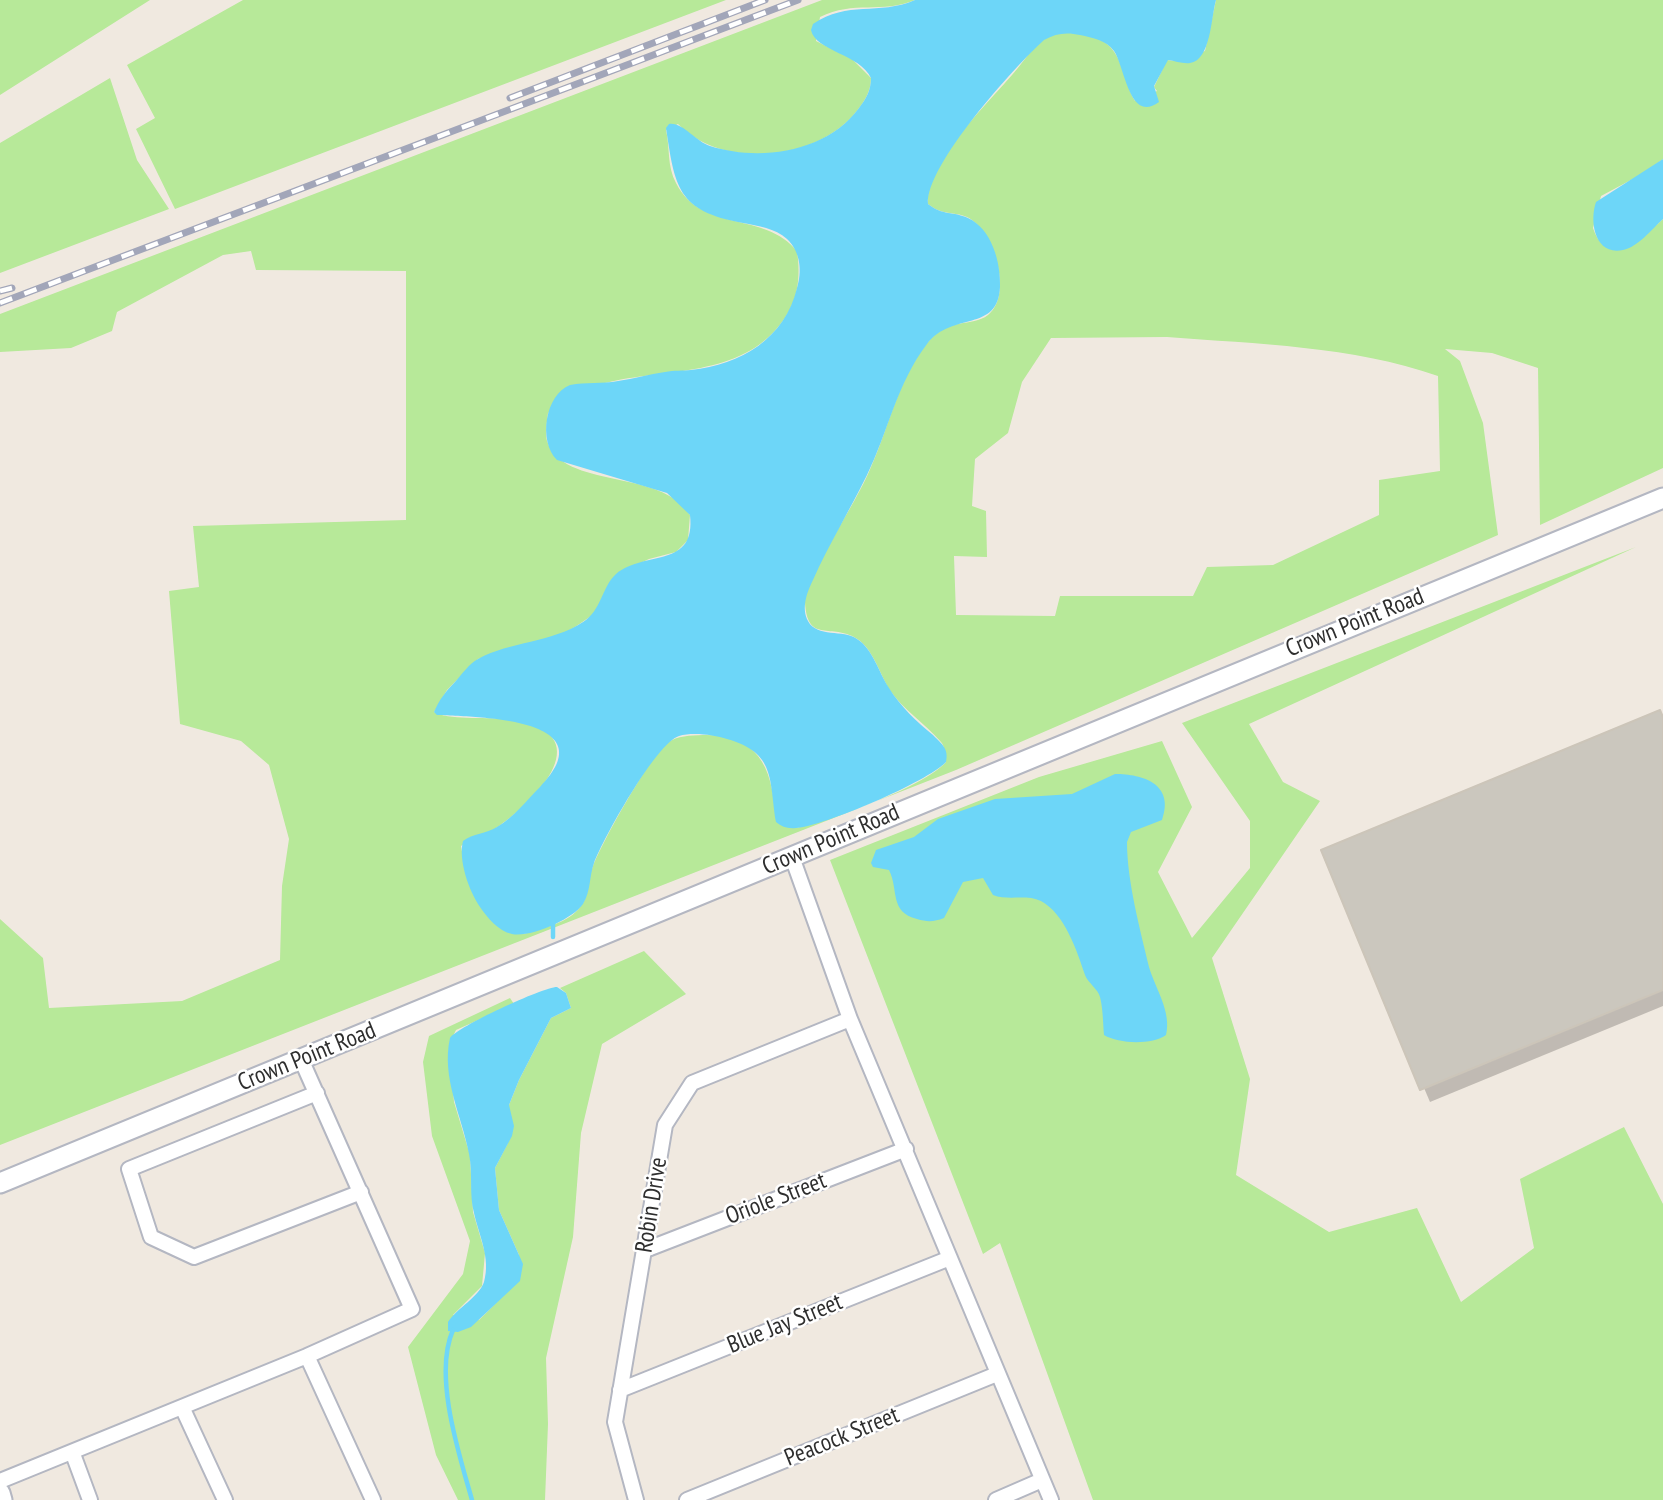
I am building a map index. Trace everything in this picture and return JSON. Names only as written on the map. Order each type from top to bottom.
[{"type":"main road","name":"Crown Point Road","points":[[0,1184],[1663,498]]},
{"type":"main road","points":[[0,1493],[2,1500]]},
{"type":"street","points":[[792,857],[850,1019],[1051,1500]]},
{"type":"street","name":"Robin Drive","points":[[636,1500],[615,1422],[664,1125],[692,1083],[850,1019]]},
{"type":"street","points":[[0,1482],[73,1454],[104,1437],[307,1356],[411,1309],[301,1059]]},
{"type":"street","points":[[317,1093],[129,1169],[151,1237],[194,1257],[361,1192]]},
{"type":"street","name":"Oriole Street","points":[[645,1250],[906,1149]]},
{"type":"street","name":"Blue Jay Street","points":[[620,1390],[950,1258]]},
{"type":"street","points":[[307,1356],[373,1500]]},
{"type":"street","name":"Peacock Street","points":[[687,1500],[997,1374]]},
{"type":"street","points":[[182,1408],[225,1500]]},
{"type":"street","points":[[73,1454],[90,1500]]},
{"type":"street","points":[[996,1500],[1042,1480]]},
{"type":"green space","points":[[0,0],[150,0],[0,95]]},
{"type":"green space","points":[[243,0],[726,0],[175,209],[136,129],[155,118],[127,65]]},
{"type":"green space","points":[[822,0],[915,0],[891,6],[845,9],[820,17],[816,41],[852,59],[871,78],[870,88],[856,112],[839,128],[818,141],[769,154],[743,153],[719,148],[697,139],[678,124],[666,130],[673,177],[687,199],[717,216],[751,225],[784,239],[797,251],[797,289],[792,306],[782,322],[765,340],[745,353],[701,368],[598,385],[548,413],[547,441],[557,456],[572,467],[658,490],[676,500],[690,515],[688,540],[676,552],[649,559],[617,574],[594,614],[575,627],[562,634],[478,659],[447,690],[434,712],[440,715],[503,719],[533,725],[550,735],[557,748],[555,764],[533,797],[499,826],[461,846],[468,881],[478,900],[485,908],[524,934],[563,921],[581,906],[586,897],[593,866],[616,820],[649,765],[667,743],[675,739],[684,736],[721,736],[748,747],[765,767],[770,780],[775,813],[797,828],[832,818],[898,792],[934,772],[946,762],[942,744],[895,697],[866,647],[845,633],[815,628],[810,623],[805,602],[814,572],[868,474],[900,390],[917,358],[927,343],[943,329],[981,319],[996,306],[1000,279],[992,248],[985,235],[977,224],[967,217],[943,212],[928,204],[930,188],[936,171],[960,135],[1042,41],[1054,34],[1074,33],[1107,44],[1117,56],[1135,101],[1157,91],[1154,87],[1167,60],[1175,61],[1205,51],[1216,0],[1663,0],[1663,159],[1644,173],[1601,196],[1593,228],[1599,241],[1607,248],[1616,249],[1636,241],[1663,219],[1663,468],[1540,525],[1538,368],[1492,353],[1445,349],[1460,361],[1483,423],[1498,535],[956,770],[0,1145],[0,919],[43,958],[49,1008],[182,1001],[280,960],[282,886],[289,839],[269,765],[241,741],[180,724],[169,591],[199,587],[193,526],[406,520],[406,271],[256,270],[251,251],[223,255],[117,312],[112,331],[71,348],[0,352],[0,314]],"holes":[[[1167,337],[1338,352],[1372,358],[1438,376],[1440,471],[1379,480],[1379,515],[1273,565],[1207,567],[1193,596],[1060,596],[1055,616],[956,615],[954,556],[987,557],[986,511],[972,506],[975,459],[1008,433],[1022,382],[1051,338]]]},
{"type":"green space","points":[[110,78],[137,160],[169,209],[0,273],[0,143]]},
{"type":"green space","points":[[1636,547],[1249,724],[1283,782],[1320,801],[1212,958],[1250,1079],[1236,1175],[1329,1232],[1417,1208],[1461,1302],[1534,1248],[1520,1179],[1624,1127],[1663,1204],[1663,1500],[1093,1500],[1000,1243],[983,1254],[830,860],[1039,777],[1162,741],[1192,807],[1158,872],[1192,938],[1250,868],[1250,821],[1182,723]]},
{"type":"green space","points":[[644,951],[686,994],[602,1044],[581,1133],[573,1237],[546,1358],[548,1424],[545,1500],[458,1500],[436,1455],[408,1347],[463,1274],[470,1241],[432,1136],[423,1062],[429,1036],[510,998],[514,1004],[456,1030],[449,1044],[454,1102],[470,1155],[473,1212],[485,1253],[482,1286],[453,1315],[479,1320],[497,1302],[519,1255],[499,1210],[495,1168],[508,1143],[509,1105],[519,1080],[551,1018],[571,1008],[566,993],[560,988]]},
{"type":"water","points":[[915,0],[1216,0],[1209,37],[1202,54],[1190,63],[1168,60],[1154,86],[1159,102],[1149,107],[1141,106],[1134,100],[1118,59],[1107,44],[1094,38],[1071,34],[1044,40],[1013,71],[974,118],[941,166],[931,187],[928,204],[938,210],[968,218],[989,238],[999,268],[1000,287],[997,301],[983,317],[937,334],[917,359],[900,391],[867,475],[811,585],[805,611],[808,621],[817,630],[845,634],[863,643],[898,701],[944,747],[946,762],[918,780],[874,802],[829,820],[790,828],[776,822],[767,770],[754,752],[743,745],[716,736],[679,736],[657,755],[619,814],[594,863],[587,894],[578,910],[540,930],[520,934],[507,932],[490,919],[472,893],[463,866],[463,841],[497,827],[520,808],[557,764],[558,746],[548,734],[529,726],[479,717],[437,715],[434,712],[446,692],[475,661],[491,653],[558,634],[583,622],[594,611],[616,574],[641,562],[677,551],[685,544],[690,532],[690,515],[667,493],[557,460],[551,452],[546,431],[550,408],[561,390],[570,385],[612,382],[668,371],[709,367],[743,355],[771,335],[782,321],[791,306],[799,282],[798,256],[792,244],[782,235],[704,211],[683,193],[673,166],[666,128],[669,124],[674,124],[710,146],[750,153],[791,150],[829,135],[862,105],[871,78],[858,63],[814,37],[811,30],[813,24],[838,12],[901,5]]},
{"type":"water","points":[[1663,159],[1663,219],[1629,248],[1606,248],[1600,243],[1594,228],[1596,202]]},
{"type":"water","points":[[1115,774],[1146,779],[1154,783],[1164,798],[1162,820],[1131,832],[1127,842],[1129,873],[1138,921],[1149,967],[1167,1018],[1166,1035],[1144,1042],[1118,1040],[1104,1035],[1099,994],[1086,978],[1074,944],[1063,924],[1041,901],[993,895],[983,878],[963,882],[944,918],[934,921],[921,920],[908,916],[898,906],[889,870],[873,867],[871,863],[876,850],[914,837],[938,819],[995,799],[1072,794]]},
{"type":"water","points":[[557,987],[566,993],[571,1008],[551,1018],[519,1080],[509,1105],[514,1126],[512,1136],[495,1168],[499,1210],[523,1264],[520,1281],[471,1327],[458,1332],[448,1331],[448,1322],[473,1298],[484,1282],[486,1273],[484,1247],[473,1206],[469,1154],[450,1082],[450,1038],[501,1008],[535,993]]},
{"type":"building","points":[[1660,710],[1663,717],[1663,990],[1420,1090],[1321,850]]},
{"type":"waterway","points":[[553,920],[553,937]]},
{"type":"waterway","points":[[453,1330],[448,1348],[447,1391],[455,1438],[472,1500]]},
{"type":"railway","points":[[510,98],[765,0]]},
{"type":"railway","points":[[0,303],[798,0]]},
{"type":"railway","points":[[0,291],[12,288]]}]
